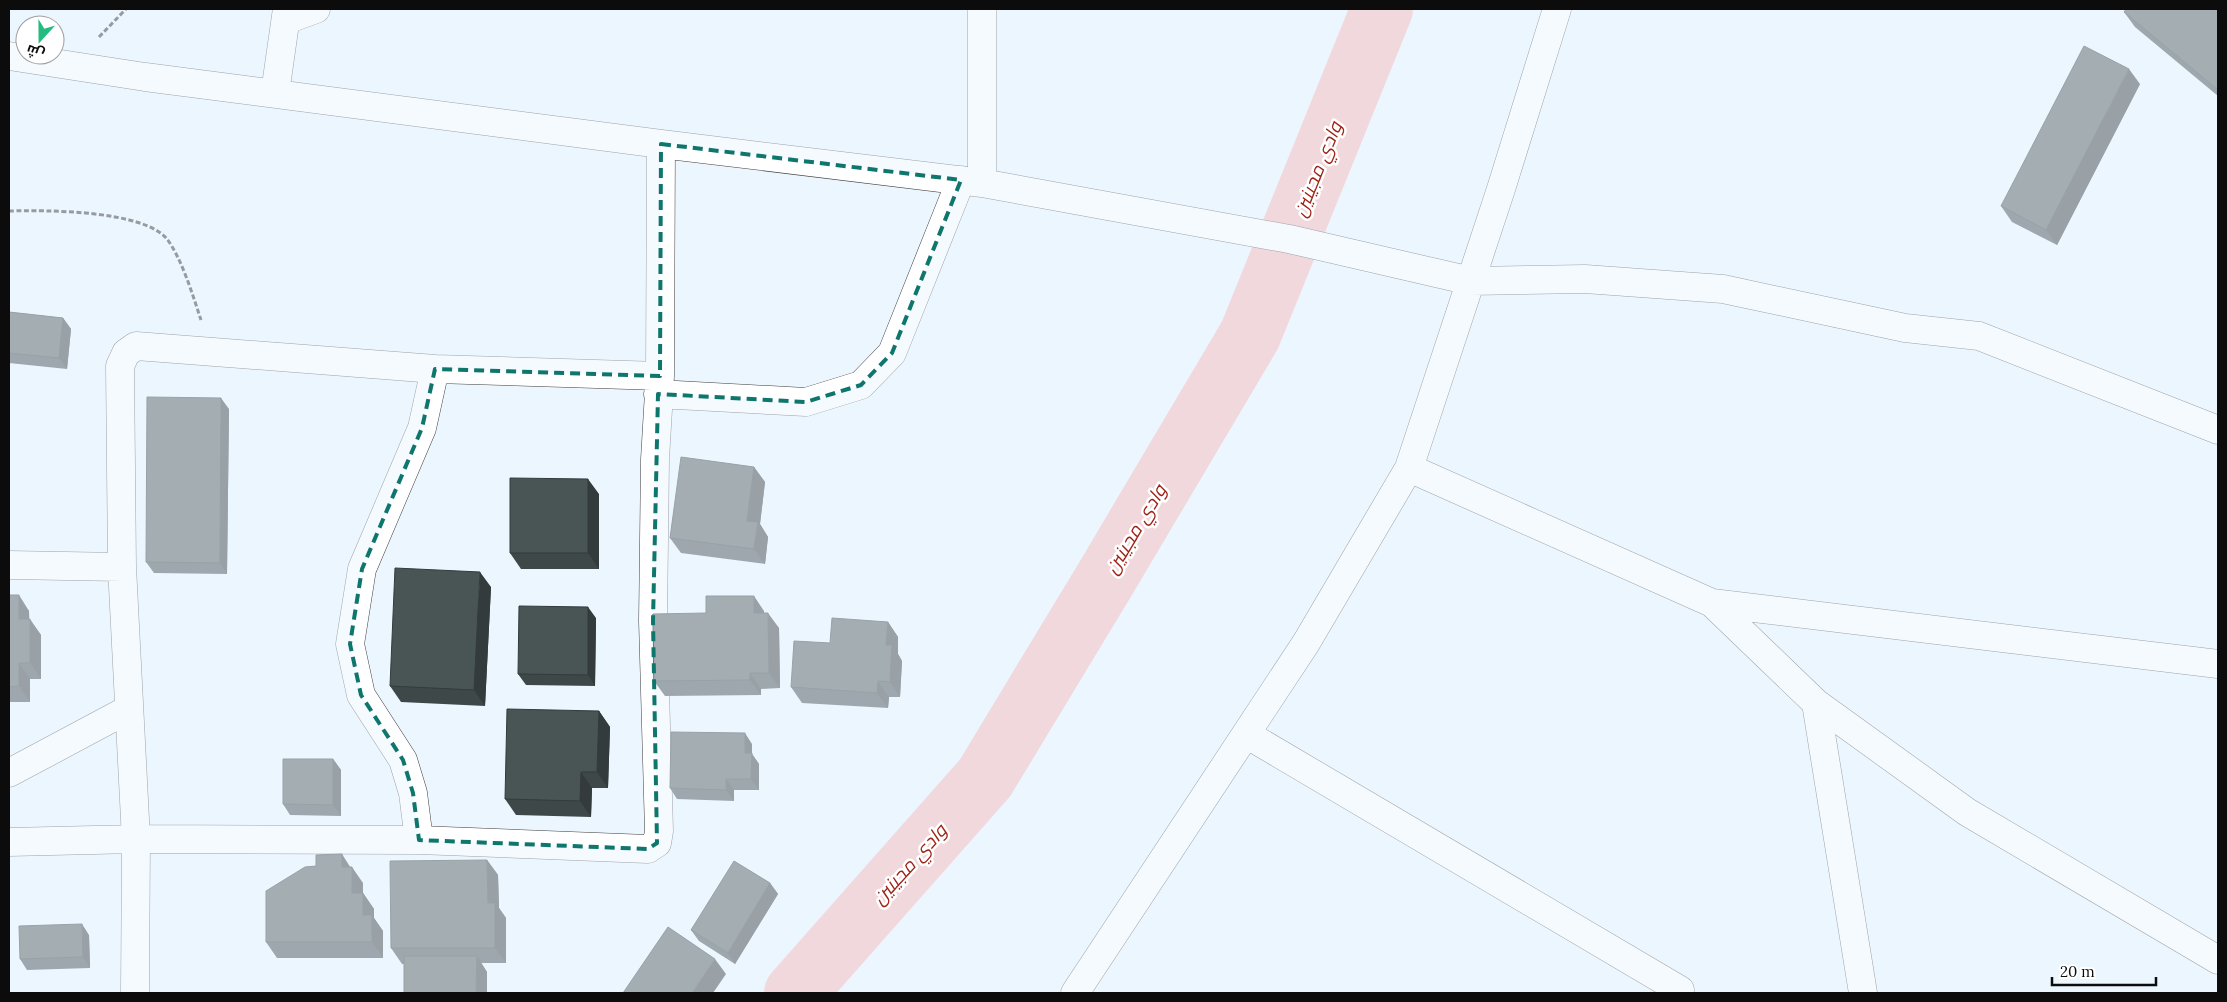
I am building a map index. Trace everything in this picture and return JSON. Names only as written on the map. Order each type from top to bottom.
[{"type":"street","points":[[275,93],[287,14],[316,9]]},
{"type":"street","points":[[135,993],[136,839],[122,567],[120,366],[126,353],[136,346],[212,351],[659,385],[806,402],[860,385],[892,353],[971,181],[982,9]]},
{"type":"street","points":[[1075,993],[1306,643],[1409,468],[1471,281],[1557,9]]},
{"type":"street","points":[[9,56],[145,77],[661,144],[971,181],[1289,239],[1471,281],[1585,278],[1723,289],[1905,328],[1979,336],[2218,430]]},
{"type":"street","points":[[9,842],[136,839],[419,840],[648,849],[657,843],[659,832],[654,621],[655,459],[659,385],[661,144]]},
{"type":"street","points":[[419,840],[413,793],[403,760],[362,695],[350,644],[362,569],[422,428],[435,369]]},
{"type":"street","points":[[1409,468],[1712,603],[2218,664]]},
{"type":"street","points":[[9,565],[122,567]]},
{"type":"street","points":[[1712,603],[1816,703],[1966,812],[2218,960]]},
{"type":"street","points":[[1816,703],[1863,993]]},
{"type":"street","points":[[9,773],[129,709]]},
{"type":"street","points":[[1246,734],[1681,992]]},
{"type":"path","points":[[9,212],[30,211],[105,215],[148,225],[166,239],[185,274],[212,351]]},
{"type":"highlighted area","points":[[661,144],[961,180],[892,353],[861,385],[806,402],[658,394],[653,621],[657,843],[648,849],[419,840],[413,793],[403,760],[361,695],[350,644],[362,569],[422,428],[435,369],[660,376]]},
{"type":"building","points":[[2126,9],[2218,9],[2218,90],[2124,12]]},
{"type":"building","points":[[2084,46],[2129,69],[2046,230],[2001,206]]},
{"type":"building","points":[[9,312],[63,318],[59,358],[9,353]]},
{"type":"building","points":[[147,397],[221,398],[220,563],[146,562]]},
{"type":"building","points":[[681,457],[754,467],[747,521],[758,522],[754,549],[670,538]]},
{"type":"building","points":[[510,478],[588,479],[588,553],[510,553]]},
{"type":"building","points":[[395,568],[480,572],[474,690],[390,686]]},
{"type":"building","points":[[9,595],[19,595],[19,619],[30,619],[30,663],[19,663],[19,686],[9,687]]},
{"type":"building","points":[[706,596],[754,596],[754,613],[768,613],[769,673],[750,673],[750,680],[654,681],[653,614],[706,613]]},
{"type":"building","points":[[519,606],[588,607],[588,675],[518,674]]},
{"type":"building","points":[[832,618],[888,622],[886,645],[892,645],[890,682],[878,681],[877,693],[791,687],[794,641],[830,643]]},
{"type":"building","points":[[507,709],[599,711],[597,772],[581,772],[580,801],[505,799]]},
{"type":"building","points":[[671,732],[745,733],[745,753],[752,753],[751,779],[726,779],[726,790],[670,788]]},
{"type":"building","points":[[283,759],[333,759],[333,805],[283,804]]},
{"type":"building","points":[[342,854],[342,867],[352,867],[352,893],[363,893],[363,915],[372,915],[372,942],[266,942],[266,891],[305,867],[316,866],[316,855]]},
{"type":"building","points":[[487,860],[488,903],[495,903],[495,948],[391,948],[390,861]]},
{"type":"building","points":[[734,861],[770,883],[728,953],[691,930]]},
{"type":"building","points":[[82,924],[83,957],[20,959],[19,926]]},
{"type":"building","points":[[668,927],[715,959],[692,993],[623,993]]},
{"type":"building","points":[[404,956],[477,956],[476,993],[404,993]]},
{"type":"waterway","name":"وادي مجينين","points":[[795,993],[985,778],[1106,578],[1250,335],[1382,9]]}]
